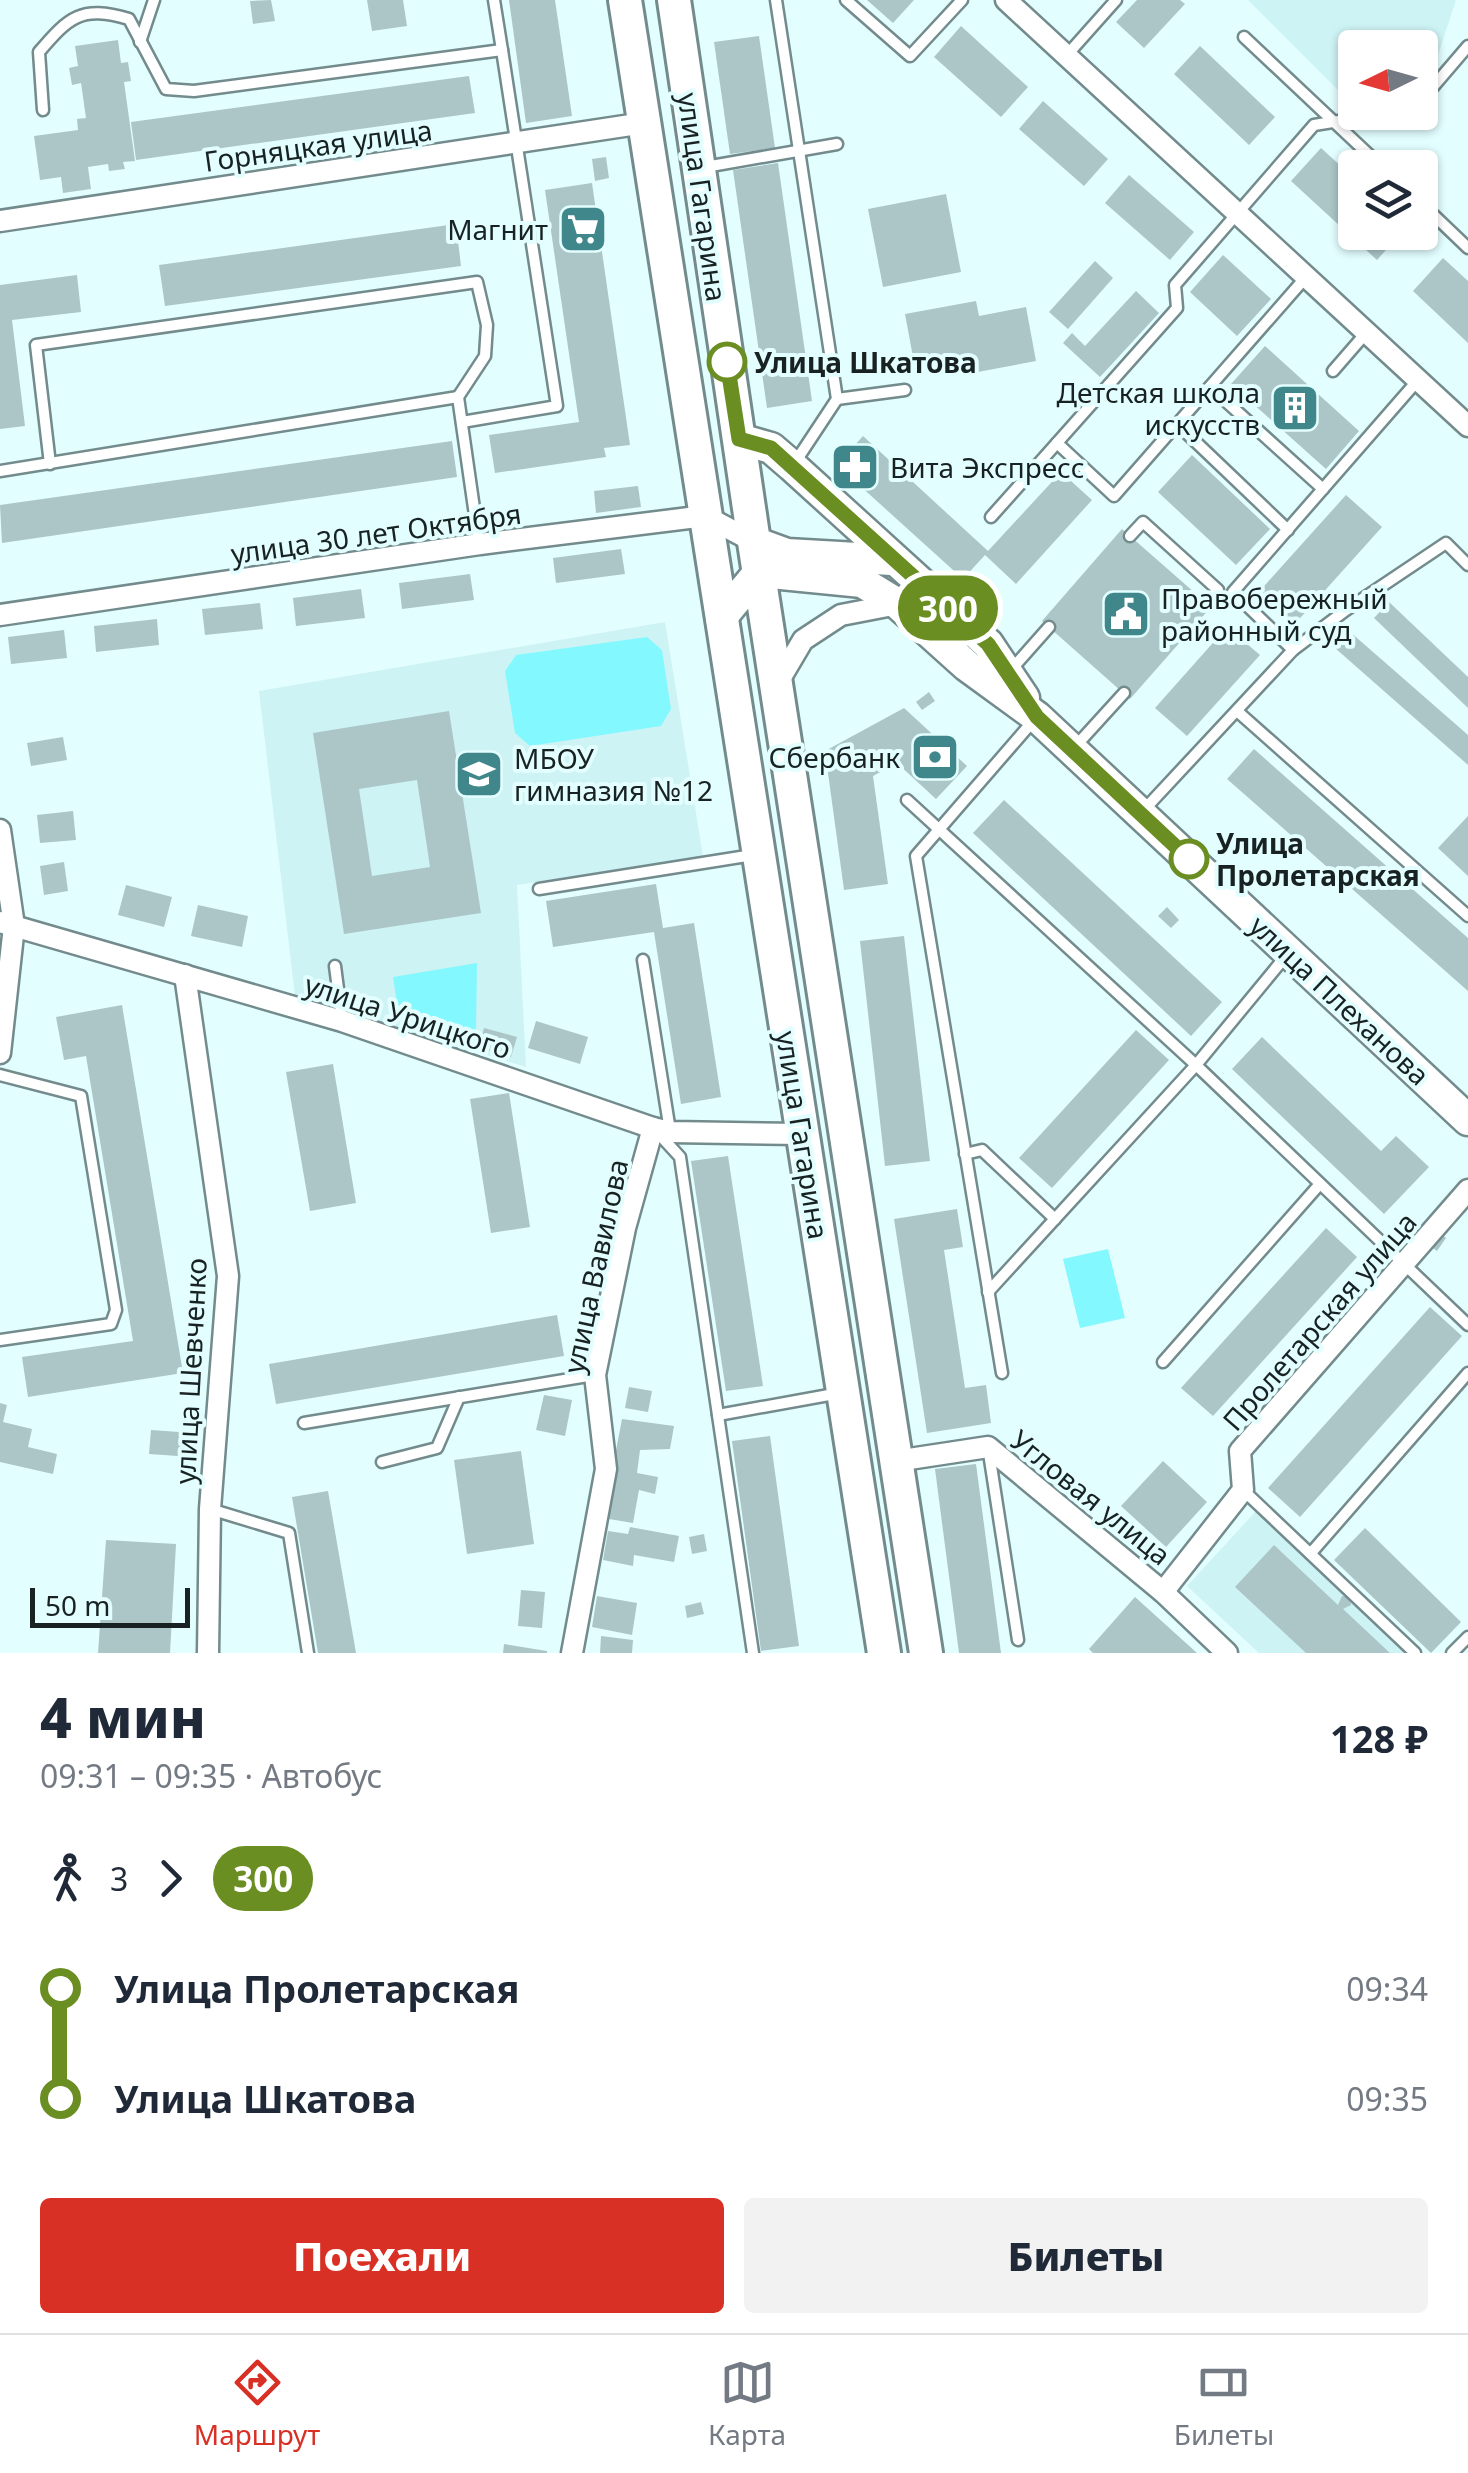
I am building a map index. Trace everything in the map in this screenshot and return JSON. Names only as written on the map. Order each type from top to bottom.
[{"type":"main road","name":"улица Гагарина","points":[[625,0],[884,1653]]},
{"type":"main road","name":"улица Гагарина","points":[[674,0],[926,1653]]},
{"type":"main road","name":"улица Плеханова","points":[[739,439],[771,448],[988,644],[1037,717]]},
{"type":"main road","points":[[705,516],[756,557],[892,560]]},
{"type":"main road","points":[[721,618],[756,557]]},
{"type":"main road","name":"улица Плеханова","points":[[756,557],[862,582],[898,604],[967,666],[1037,717],[1468,1120]]},
{"type":"main road","points":[[802,1134],[827,1135],[848,1150]]},
{"type":"street","points":[[1006,0],[1468,426]]},
{"type":"street","name":"Горняцкая улица","points":[[0,220],[644,122]]},
{"type":"street","name":"улица 30 лет Октября","points":[[0,615],[480,544],[705,516]]},
{"type":"street","points":[[776,686],[803,640],[816,631],[841,615],[898,604]]},
{"type":"street","points":[[0,830],[7,924],[0,1053]]},
{"type":"street","name":"улица Урицкого","points":[[7,924],[342,1021],[661,1130],[802,1134]]},
{"type":"street","name":"улица Шевченко","points":[[185,974],[228,1276],[210,1509],[208,1653]]},
{"type":"street","name":"улица Вавилова","points":[[572,1653],[606,1469],[595,1375],[625,1228],[661,1130]]},
{"type":"street","name":"Пролетарская улица","points":[[1243,1490],[1240,1451],[1468,1190]]},
{"type":"street","name":"Угловая улица","points":[[896,1461],[988,1447],[1163,1592],[1227,1653]]},
{"type":"street","points":[[1163,1592],[1243,1490]]},
{"type":"lane","points":[[140,42],[154,0]]},
{"type":"lane","points":[[462,422],[557,406],[494,0]]},
{"type":"lane","points":[[776,0],[837,400],[792,466]]},
{"type":"lane","points":[[846,0],[910,56],[962,0]]},
{"type":"lane","points":[[1066,56],[1116,0]]},
{"type":"lane","points":[[43,110],[38,52],[65,22],[102,12],[129,19],[166,89],[194,92],[502,50]]},
{"type":"lane","points":[[1244,37],[1364,150]]},
{"type":"lane","points":[[1438,81],[1468,46]]},
{"type":"lane","points":[[990,517],[1177,308],[1175,285],[1236,213],[1314,126],[1338,122]]},
{"type":"lane","points":[[699,168],[837,144]]},
{"type":"lane","points":[[1438,219],[1468,248]]},
{"type":"lane","points":[[1057,443],[1114,496],[1306,277]]},
{"type":"lane","points":[[50,464],[36,346],[477,282],[487,325],[485,356],[458,398],[480,544]]},
{"type":"lane","points":[[1333,371],[1366,333]]},
{"type":"lane","points":[[1293,650],[1234,592],[1418,380]]},
{"type":"lane","points":[[1210,386],[1323,490]]},
{"type":"lane","points":[[837,400],[905,390]]},
{"type":"lane","points":[[0,472],[458,398]]},
{"type":"lane","points":[[1177,424],[1288,530]]},
{"type":"lane","points":[[1130,536],[1143,522],[1218,590],[1206,603]]},
{"type":"lane","points":[[1141,814],[1293,650],[1446,543],[1468,564]]},
{"type":"lane","points":[[1008,673],[1049,627]]},
{"type":"lane","points":[[1072,750],[1124,693]]},
{"type":"lane","points":[[1237,710],[1468,916]]},
{"type":"lane","points":[[1002,1373],[916,856],[1037,717]]},
{"type":"lane","points":[[908,800],[1196,1065],[1468,1325]]},
{"type":"lane","points":[[539,889],[758,854]]},
{"type":"lane","points":[[988,1292],[1196,1065],[1289,953]]},
{"type":"lane","points":[[643,960],[661,1130],[680,1156],[753,1653]]},
{"type":"lane","points":[[336,966],[342,1021]]},
{"type":"lane","points":[[0,1075],[81,1096],[116,1310],[111,1324],[0,1340]]},
{"type":"lane","points":[[965,1154],[982,1150],[1055,1218]]},
{"type":"lane","points":[[1163,1362],[1320,1185]]},
{"type":"lane","points":[[1311,1554],[1468,1373]]},
{"type":"lane","points":[[304,1423],[595,1375]]},
{"type":"lane","points":[[718,1416],[843,1392]]},
{"type":"lane","points":[[382,1462],[438,1448],[460,1398]]},
{"type":"lane","points":[[988,1447],[1018,1640]]},
{"type":"lane","points":[[1243,1490],[1415,1653]]},
{"type":"lane","points":[[210,1509],[288,1533],[308,1653]]},
{"type":"lane","points":[[1452,1653],[1468,1637]]},
{"type":"shaded area","points":[[1248,0],[1456,0],[1438,55],[1438,30],[1338,30],[1338,90]]},
{"type":"shaded area","name":"МБОУ гимназия №12","points":[[665,622],[703,856],[517,885],[526,1067],[295,996],[259,691]]},
{"type":"shaded area","points":[[647,637],[662,650],[671,709],[661,726],[530,746],[515,733],[505,671],[516,655]]},
{"type":"shaded area","points":[[477,963],[476,1033],[399,1017],[393,977]]},
{"type":"shaded area","points":[[1108,1249],[1125,1318],[1080,1328],[1063,1259]]},
{"type":"shaded area","points":[[1257,1510],[1411,1653],[1259,1653],[1187,1586]]},
{"type":"building","points":[[271,0],[275,21],[253,24],[250,1]]},
{"type":"building","points":[[367,0],[403,0],[407,26],[372,31]]},
{"type":"building","points":[[509,0],[555,0],[572,116],[526,123]]},
{"type":"building","points":[[867,0],[914,0],[893,23]]},
{"type":"building","points":[[1137,0],[1180,0],[1185,4],[1144,48],[1116,22]]},
{"type":"building","points":[[961,26],[1028,87],[1001,117],[934,57]]},
{"type":"building","points":[[759,36],[775,148],[730,154],[714,42]]},
{"type":"building","points":[[118,40],[121,63],[128,62],[131,81],[124,82],[135,161],[123,162],[125,169],[109,171],[108,164],[88,167],[91,189],[63,193],[61,177],[40,180],[34,136],[78,130],[77,119],[86,118],[81,83],[72,85],[69,68],[78,66],[75,46]]},
{"type":"building","points":[[1200,46],[1275,117],[1249,145],[1174,74]]},
{"type":"building","points":[[469,76],[475,113],[136,160],[131,122]]},
{"type":"building","points":[[1043,101],[1108,159],[1084,186],[1019,129]]},
{"type":"building","points":[[1321,148],[1338,164],[1338,224],[1291,181]]},
{"type":"building","points":[[606,157],[609,178],[595,181],[592,159]]},
{"type":"building","points":[[778,163],[812,401],[767,408],[733,170]]},
{"type":"building","points":[[1129,175],[1194,232],[1170,260],[1105,203]]},
{"type":"building","points":[[592,183],[630,445],[604,448],[606,457],[495,473],[489,435],[579,422],[545,190]]},
{"type":"building","points":[[946,194],[961,272],[883,287],[868,209]]},
{"type":"building","points":[[456,224],[461,266],[165,306],[159,265]]},
{"type":"building","points":[[1366,250],[1386,250],[1377,260]]},
{"type":"building","points":[[1223,255],[1271,299],[1237,336],[1190,292]]},
{"type":"building","points":[[1443,258],[1468,281],[1468,343],[1413,291]]},
{"type":"building","points":[[1095,261],[1113,278],[1068,329],[1049,312]]},
{"type":"building","points":[[77,275],[81,312],[12,320],[25,426],[0,429],[0,285]]},
{"type":"building","points":[[1136,291],[1159,313],[1100,377],[1063,343],[1072,333],[1085,346]]},
{"type":"building","points":[[976,301],[979,316],[1026,307],[1036,361],[967,374],[965,364],[916,373],[905,314]]},
{"type":"building","name":"Детская школа искусств","points":[[1265,346],[1359,431],[1326,469],[1231,384]]},
{"type":"building","points":[[863,436],[988,551],[1061,472],[1092,500],[1016,584],[985,555],[963,579],[837,465]]},
{"type":"building","points":[[452,441],[457,477],[2,543],[0,505]]},
{"type":"building","points":[[1192,455],[1270,529],[1236,565],[1158,492]]},
{"type":"building","points":[[638,486],[641,507],[596,513],[594,491]]},
{"type":"building","points":[[1346,495],[1382,527],[1293,626],[1257,594]]},
{"type":"building","name":"Правобережный районный суд","points":[[1122,529],[1211,607],[1130,699],[1042,621]]},
{"type":"building","points":[[621,549],[625,574],[556,583],[553,558]]},
{"type":"building","points":[[470,574],[474,600],[402,609],[399,583]]},
{"type":"building","points":[[361,589],[365,618],[296,626],[293,598]]},
{"type":"building","points":[[1389,602],[1468,677],[1468,708],[1374,618]]},
{"type":"building","points":[[260,603],[263,629],[205,635],[202,609]]},
{"type":"building","points":[[157,619],[159,645],[96,652],[94,626]]},
{"type":"building","points":[[1227,627],[1260,655],[1187,736],[1155,708]]},
{"type":"building","points":[[64,630],[67,658],[11,664],[8,637]]},
{"type":"building","points":[[1349,631],[1468,735],[1468,765],[1335,648]]},
{"type":"building","points":[[929,692],[935,701],[922,710],[916,702]]},
{"type":"building","points":[[904,708],[967,766],[936,799],[897,763],[873,776],[888,884],[844,890],[825,751]]},
{"type":"building","points":[[449,711],[481,913],[344,934],[313,733]],"holes":[[[417,780],[430,867],[372,876],[359,789]]]},
{"type":"building","points":[[63,737],[67,760],[31,766],[27,743]]},
{"type":"building","points":[[1254,749],[1468,938],[1468,991],[1227,779]]},
{"type":"building","points":[[1004,800],[1222,1002],[1191,1036],[973,833]]},
{"type":"building","points":[[73,811],[76,840],[40,843],[37,815]]},
{"type":"building","points":[[1468,816],[1468,876],[1438,848]]},
{"type":"building","points":[[64,862],[68,891],[44,895],[40,866]]},
{"type":"building","points":[[656,884],[663,928],[694,923],[721,1097],[681,1104],[654,932],[553,947],[546,901]]},
{"type":"building","points":[[126,885],[172,897],[164,927],[118,915]]},
{"type":"building","points":[[198,905],[248,916],[242,947],[191,936]]},
{"type":"building","points":[[1167,907],[1179,920],[1171,928],[1158,916]]},
{"type":"building","points":[[904,936],[930,1161],[885,1166],[860,941]]},
{"type":"building","points":[[122,1005],[183,1373],[28,1397],[22,1357],[133,1341],[86,1056],[64,1060],[56,1017]]},
{"type":"building","points":[[536,1021],[588,1037],[580,1064],[528,1048]]},
{"type":"building","points":[[484,1028],[517,1037],[511,1057],[479,1048]]},
{"type":"building","points":[[1136,1030],[1169,1060],[1052,1188],[1019,1158]]},
{"type":"building","points":[[1262,1037],[1381,1151],[1396,1136],[1429,1167],[1384,1214],[1232,1069]]},
{"type":"building","points":[[333,1064],[356,1203],[310,1211],[286,1072]]},
{"type":"building","points":[[509,1093],[530,1227],[491,1233],[470,1099]]},
{"type":"building","points":[[728,1156],[763,1386],[726,1391],[691,1161]]},
{"type":"building","points":[[957,1209],[963,1247],[944,1250],[965,1388],[986,1385],[991,1423],[927,1433],[894,1219]]},
{"type":"building","points":[[1326,1228],[1357,1257],[1213,1416],[1181,1388]]},
{"type":"building","points":[[1440,1233],[1446,1238],[1437,1251],[1430,1246]]},
{"type":"building","points":[[1430,1307],[1462,1336],[1300,1517],[1268,1488]]},
{"type":"building","points":[[557,1315],[564,1356],[276,1404],[269,1364]]},
{"type":"building","points":[[629,1387],[652,1391],[648,1412],[625,1408]]},
{"type":"building","points":[[544,1395],[572,1400],[565,1436],[536,1430]]},
{"type":"building","points":[[0,1403],[7,1405],[3,1422],[32,1429],[28,1447],[57,1454],[53,1474],[0,1462]]},
{"type":"building","points":[[622,1419],[674,1426],[670,1449],[640,1450],[637,1473],[658,1477],[655,1494],[639,1490],[633,1523],[603,1518]]},
{"type":"building","points":[[151,1430],[193,1433],[192,1457],[149,1454]]},
{"type":"building","points":[[770,1436],[799,1646],[761,1651],[732,1441]]},
{"type":"building","points":[[521,1451],[534,1544],[467,1554],[454,1460]]},
{"type":"building","points":[[1163,1461],[1207,1502],[1166,1547],[1121,1506]]},
{"type":"building","points":[[976,1464],[1001,1653],[959,1653],[935,1469]]},
{"type":"building","points":[[328,1491],[356,1653],[318,1653],[292,1497]]},
{"type":"building","points":[[630,1527],[679,1536],[674,1562],[634,1555],[633,1566],[603,1560],[608,1531],[628,1534]]},
{"type":"building","points":[[1365,1528],[1461,1622],[1431,1653],[1334,1560]]},
{"type":"building","points":[[704,1534],[707,1551],[692,1554],[689,1537]]},
{"type":"building","points":[[106,1540],[176,1544],[170,1653],[98,1653]]},
{"type":"building","points":[[1274,1545],[1338,1605],[1342,1596],[1350,1597],[1351,1605],[1343,1609],[1390,1653],[1306,1653],[1235,1587]]},
{"type":"building","points":[[521,1590],[545,1592],[542,1628],[518,1626]]},
{"type":"building","points":[[597,1596],[637,1603],[632,1635],[592,1627]]},
{"type":"building","points":[[1135,1597],[1197,1653],[1093,1653],[1089,1649]]},
{"type":"building","points":[[701,1602],[704,1614],[687,1618],[685,1606]]},
{"type":"building","points":[[601,1636],[633,1640],[632,1653],[600,1653]]},
{"type":"building","points":[[504,1644],[547,1651],[547,1653],[503,1653]]},
{"type":"bus line","name":"300","points":[[727,362],[739,439],[771,448],[988,644],[1037,717],[1189,859]]},
{"type":"place","name":"Магнит","points":[[583,229]]},
{"type":"place","name":"Улица Шкатова","points":[[727,362]]},
{"type":"place","name":"Детская школа искусств","points":[[1295,408]]},
{"type":"place","name":"Вита Экспресс","points":[[855,467]]},
{"type":"place","name":"Правобережный районный суд","points":[[1126,614]]},
{"type":"place","name":"Сбербанк","points":[[935,757]]},
{"type":"place","name":"МБОУ гимназия №12","points":[[479,774]]},
{"type":"place","name":"Улица Пролетарская","points":[[1189,859]]}]
